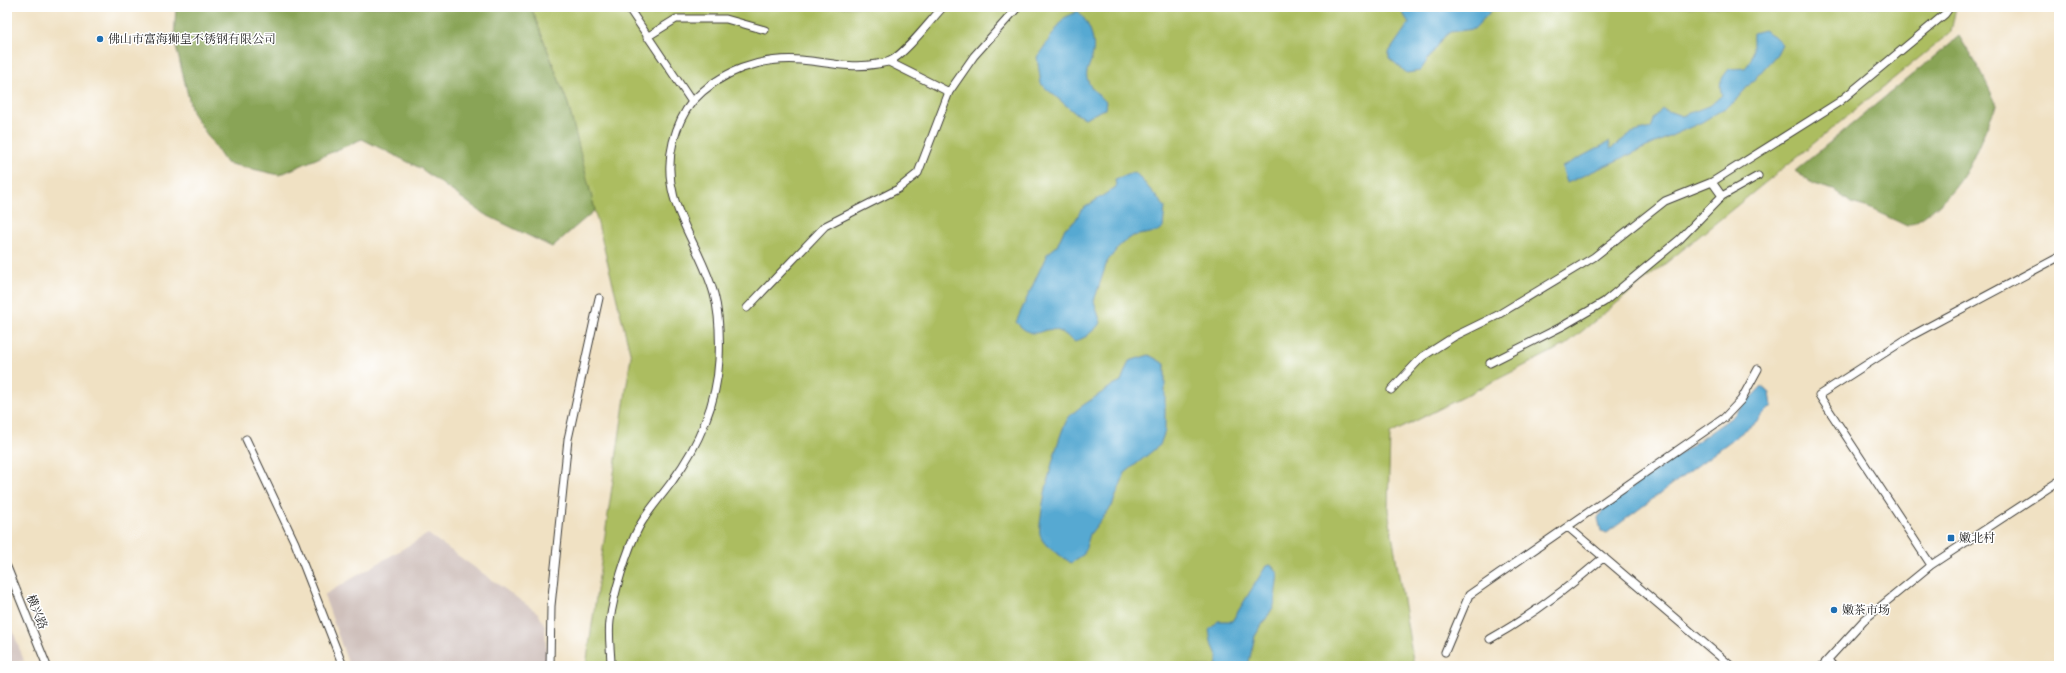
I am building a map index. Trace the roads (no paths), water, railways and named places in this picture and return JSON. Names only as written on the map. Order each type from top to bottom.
[{"type":"street","points":[[628,7],[692,102]]},
{"type":"street","points":[[611,666],[610,622],[619,582],[628,556],[639,528],[689,456],[708,417],[718,376],[720,329],[714,294],[679,215],[672,193],[669,174],[671,150],[678,122],[692,102],[729,72],[745,66],[766,62],[800,60],[860,67],[890,62],[904,50],[943,7]]},
{"type":"street","points":[[747,308],[825,226],[898,190],[918,173],[949,92],[974,56],[1018,7]]},
{"type":"street","points":[[1391,390],[1422,357],[1455,336],[1496,316],[1594,257],[1665,201],[1712,182],[1839,102],[1945,14],[1950,7]]},
{"type":"street","points":[[647,37],[676,19],[726,19],[765,30]]},
{"type":"street","points":[[890,62],[949,92]]},
{"type":"street","points":[[1490,363],[1562,327],[1604,302],[1680,239],[1722,196],[1758,176]]},
{"type":"street","points":[[1712,182],[1722,196]]},
{"type":"street","points":[[1931,566],[1819,395],[1911,336],[2059,257]]},
{"type":"street","points":[[550,666],[552,606],[568,439],[599,298]]},
{"type":"street","points":[[1445,652],[1469,595],[1724,418],[1741,400],[1758,369]]},
{"type":"street","points":[[246,439],[295,543],[343,666]]},
{"type":"street","points":[[1822,666],[1864,620],[1931,566],[2059,481]]},
{"type":"street","points":[[1568,527],[1731,666]]},
{"type":"street","points":[[1490,639],[1509,628],[1570,586],[1604,558]]},
{"type":"street","name":"横兴路","points":[[7,566],[47,666]]},
{"type":"street","points":[[1828,660],[1833,666]]},
{"type":"water","points":[[1399,7],[1495,7],[1474,29],[1450,32],[1443,38],[1420,71],[1407,73],[1389,58],[1389,52],[1409,23]]},
{"type":"water","points":[[1078,11],[1089,26],[1093,38],[1093,51],[1087,72],[1087,78],[1091,87],[1106,102],[1105,109],[1085,118],[1075,113],[1041,84],[1037,57],[1064,18]]},
{"type":"water","points":[[1764,30],[1774,36],[1782,44],[1777,54],[1733,103],[1702,122],[1567,183],[1562,167],[1609,142],[1611,149],[1631,133],[1651,128],[1655,117],[1662,109],[1682,116],[1711,105],[1722,95],[1720,84],[1729,69],[1745,68],[1751,60],[1753,52],[1753,33]]},
{"type":"water","points":[[1135,172],[1165,207],[1163,228],[1156,232],[1133,236],[1120,245],[1107,262],[1094,301],[1101,323],[1087,336],[1075,342],[1059,331],[1047,330],[1034,333],[1023,329],[1016,322],[1047,254],[1057,246],[1065,228],[1075,221],[1081,210],[1116,187],[1115,179]]},
{"type":"water","points":[[1149,355],[1165,364],[1165,431],[1160,445],[1125,473],[1112,506],[1090,534],[1084,554],[1071,563],[1053,551],[1040,535],[1042,511],[1049,474],[1064,425],[1073,413],[1121,381],[1129,361]]},
{"type":"water","points":[[1762,386],[1770,393],[1772,406],[1756,422],[1607,533],[1601,531],[1598,518],[1605,506],[1732,417]]},
{"type":"water","points":[[1271,565],[1278,573],[1274,606],[1255,636],[1248,666],[1216,666],[1218,657],[1211,642],[1209,630],[1218,621],[1232,621],[1266,566]]},
{"type":"place","name":"佛山市富海狮皇不锈钢有限公司","points":[[100,39]]},
{"type":"place","name":"嫩北村","points":[[1951,538]]},
{"type":"place","name":"嫩茶市场","points":[[1834,610]]}]
